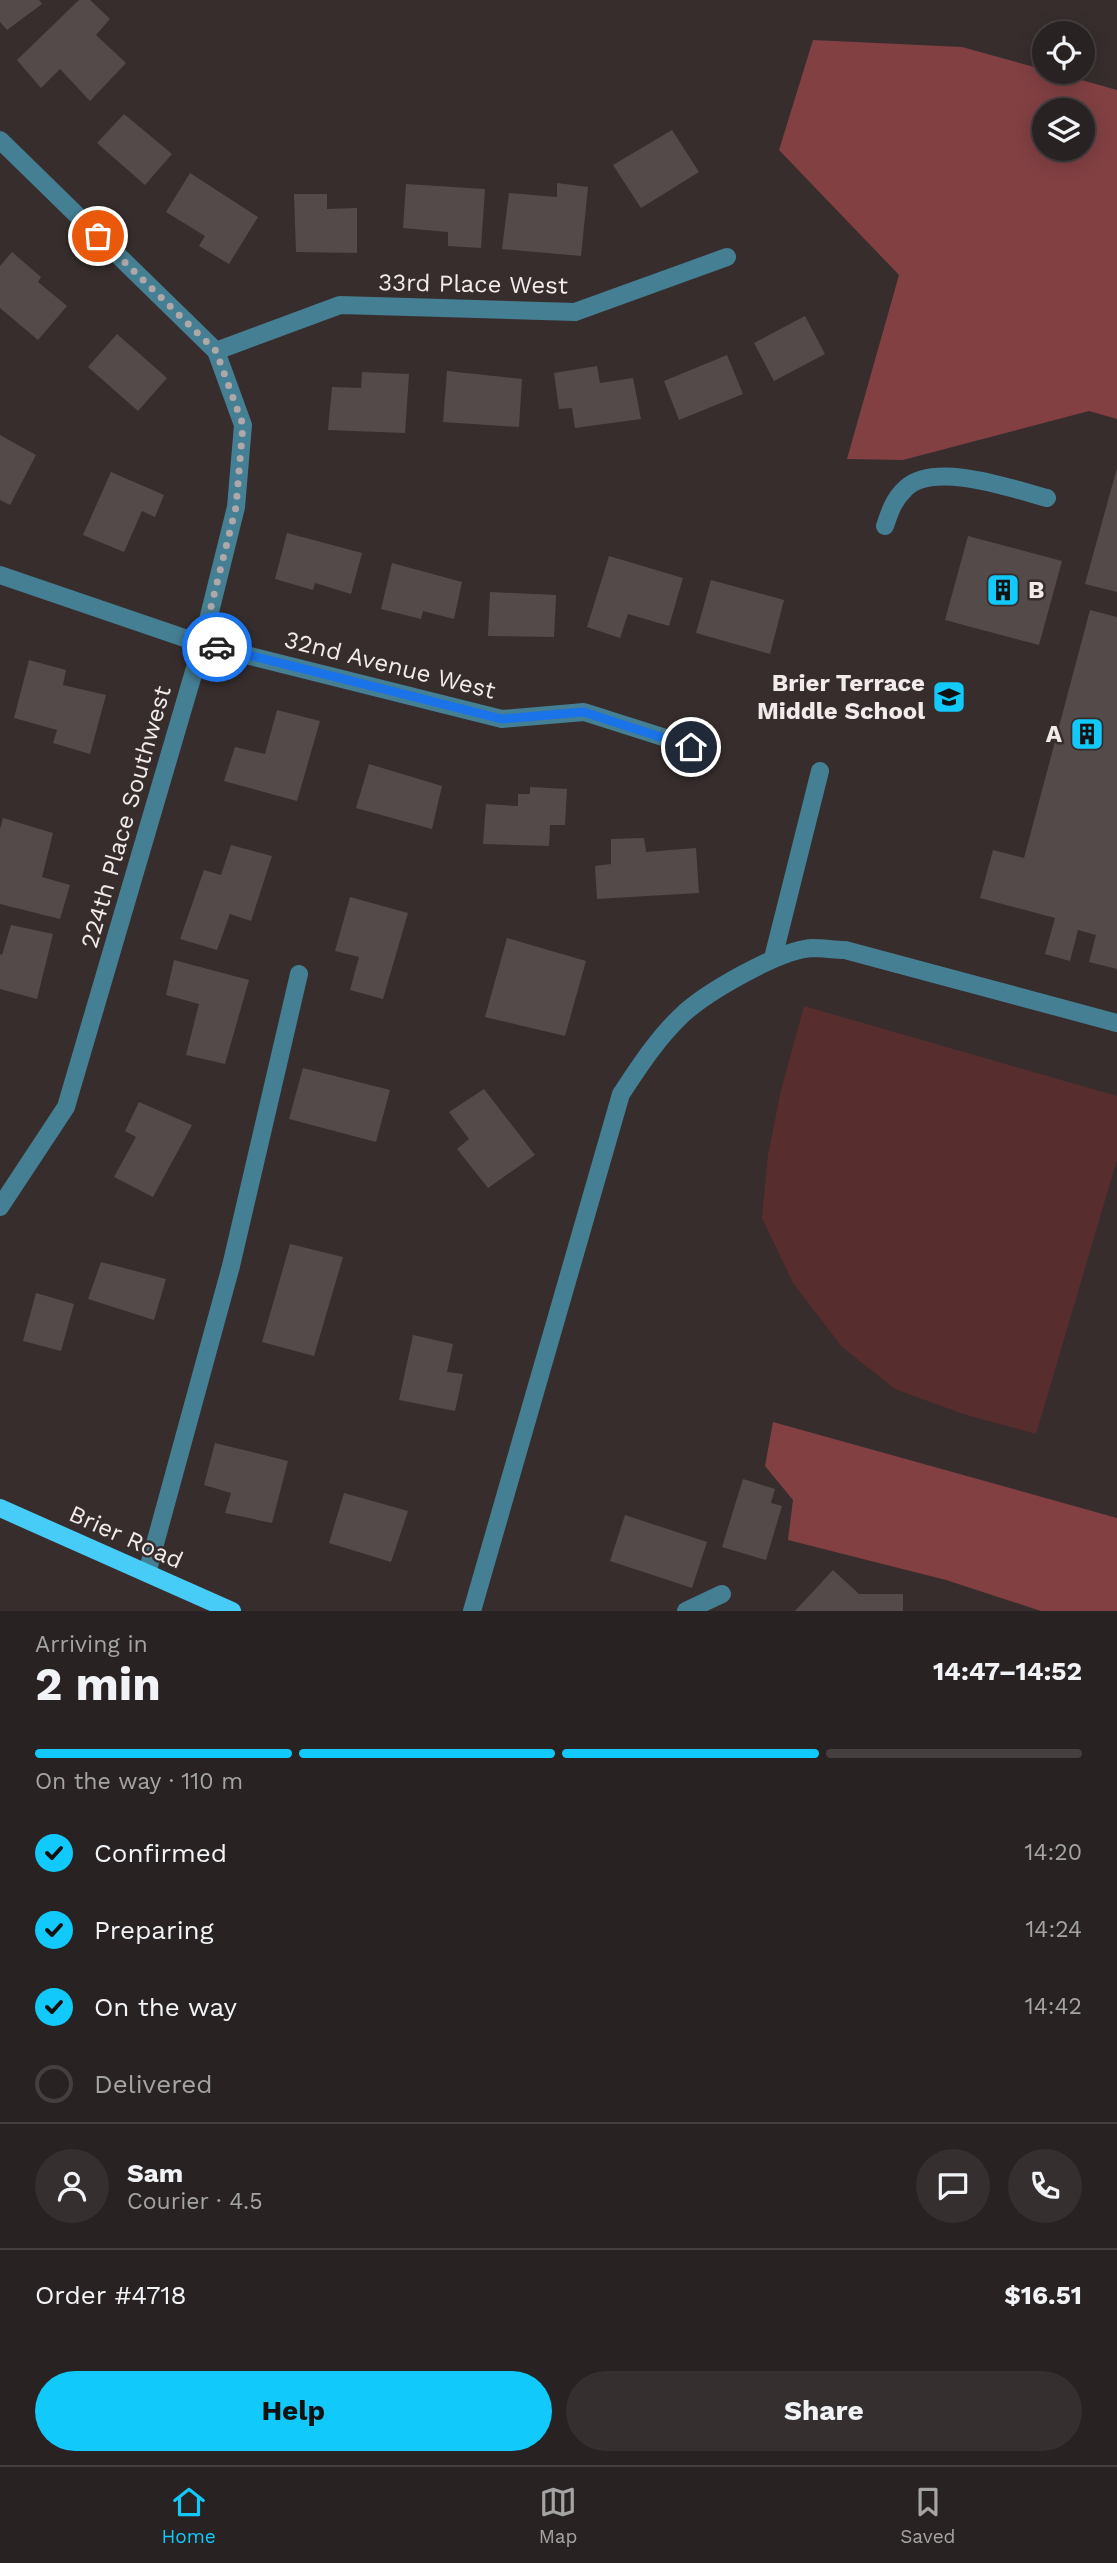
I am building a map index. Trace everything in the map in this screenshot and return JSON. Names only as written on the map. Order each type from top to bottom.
[{"type":"main road","name":"Brier Road","points":[[0,1508],[146,1573],[209,1606],[232,1611]]},
{"type":"street","name":"224th Place Southwest","points":[[0,140],[216,351],[243,425],[236,507],[202,643],[65,1107],[0,1207]]},
{"type":"street","name":"33rd Place West","points":[[216,351],[340,305],[575,312],[727,257]]},
{"type":"street","points":[[885,526],[894,502],[908,486],[930,478],[970,477],[1047,498]]},
{"type":"street","name":"32nd Avenue West","points":[[0,575],[202,643],[502,719],[584,712],[691,747]]},
{"type":"street","points":[[772,958],[820,771]]},
{"type":"street","points":[[472,1611],[621,1094],[654,1046],[681,1015],[737,977],[772,958],[811,948],[845,950],[1117,1023]]},
{"type":"street","points":[[146,1573],[231,1265],[299,974]]},
{"type":"street","points":[[685,1611],[722,1594]]},
{"type":"shaded area","points":[[813,40],[962,47],[1032,66],[1032,84],[1095,84],[1117,90],[1117,419],[1089,411],[903,460],[847,459],[899,275],[779,150]]},
{"type":"shaded area","points":[[804,1006],[1117,1096],[1117,1160],[1036,1434],[963,1414],[895,1389],[842,1347],[793,1283],[762,1218],[768,1155],[781,1090]]},
{"type":"shaded area","points":[[773,1422],[1117,1518],[1117,1611],[1041,1611],[946,1580],[788,1540],[793,1500],[765,1466]]},
{"type":"building","points":[[0,0],[39,0],[42,4],[7,30],[0,22]]},
{"type":"building","points":[[79,0],[90,0],[110,19],[96,35],[126,63],[90,101],[60,69],[41,88],[17,60]]},
{"type":"building","points":[[124,114],[172,154],[145,185],[97,143]]},
{"type":"building","points":[[672,130],[699,172],[641,208],[613,165]]},
{"type":"building","points":[[190,173],[258,217],[229,264],[199,246],[205,236],[166,212]]},
{"type":"building","points":[[557,183],[588,187],[581,256],[502,249],[509,193],[557,197]]},
{"type":"building","points":[[406,184],[485,189],[481,248],[448,246],[448,232],[403,228]]},
{"type":"building","points":[[294,194],[327,194],[327,209],[357,208],[357,253],[296,252]]},
{"type":"building","points":[[12,252],[41,277],[38,282],[67,306],[38,340],[0,308],[0,266]]},
{"type":"building","points":[[805,316],[825,354],[774,381],[754,343]]},
{"type":"building","points":[[117,334],[167,378],[138,411],[88,367]]},
{"type":"building","points":[[727,355],[743,394],[679,420],[664,381]]},
{"type":"building","points":[[597,366],[600,383],[633,378],[641,419],[575,428],[572,408],[559,409],[554,373]]},
{"type":"building","points":[[447,371],[522,379],[519,427],[443,422]]},
{"type":"building","points":[[362,372],[409,374],[405,433],[328,430],[332,387],[361,388]]},
{"type":"building","points":[[0,435],[36,455],[10,505],[0,500]]},
{"type":"building","points":[[1117,468],[1117,592],[1085,584]]},
{"type":"building","points":[[111,472],[164,495],[155,517],[142,511],[124,552],[83,535]]},
{"type":"building","points":[[287,533],[362,553],[351,594],[315,583],[313,590],[275,579]]},
{"type":"building","name":"B","points":[[968,536],[1062,561],[1039,645],[945,620]]},
{"type":"building","points":[[609,556],[683,578],[669,626],[628,614],[620,638],[587,627]]},
{"type":"building","points":[[392,563],[462,582],[454,619],[423,611],[421,619],[381,609]]},
{"type":"building","points":[[711,580],[784,600],[770,654],[696,633]]},
{"type":"building","points":[[490,592],[556,595],[554,637],[488,636]]},
{"type":"building","name":"A","points":[[1090,610],[1117,617],[1117,969],[1089,962],[1096,935],[1078,930],[1070,961],[1045,954],[1055,918],[980,898],[993,850],[1024,858]]},
{"type":"building","points":[[29,660],[66,670],[63,685],[106,695],[90,754],[53,743],[57,730],[14,718]]},
{"type":"building","points":[[277,710],[320,721],[297,801],[224,781],[235,747],[265,754]]},
{"type":"building","points":[[369,764],[442,786],[432,829],[356,808]]},
{"type":"building","points":[[530,787],[567,789],[565,825],[550,825],[549,846],[483,844],[486,804],[518,806],[518,794],[530,794]]},
{"type":"building","points":[[3,818],[53,833],[42,877],[70,885],[60,919],[0,904],[0,829]]},
{"type":"building","points":[[644,838],[646,852],[696,848],[699,893],[597,899],[595,866],[611,864],[611,839]]},
{"type":"building","points":[[231,845],[272,856],[251,921],[230,914],[217,950],[180,939],[204,870],[221,875]]},
{"type":"building","points":[[350,897],[408,913],[383,999],[350,990],[359,957],[335,951]]},
{"type":"building","points":[[11,925],[53,934],[37,999],[0,989],[0,954],[2,955]]},
{"type":"building","points":[[507,938],[586,961],[565,1036],[485,1017]]},
{"type":"building","points":[[174,960],[249,980],[225,1064],[186,1055],[199,1004],[166,995]]},
{"type":"building","points":[[303,1068],[390,1090],[376,1142],[289,1119]]},
{"type":"building","points":[[484,1089],[535,1155],[488,1188],[457,1149],[469,1139],[449,1112]]},
{"type":"building","points":[[139,1102],[192,1125],[153,1197],[114,1177],[136,1137],[125,1131]]},
{"type":"building","points":[[290,1244],[343,1257],[314,1356],[262,1342]]},
{"type":"building","points":[[101,1262],[166,1279],[154,1320],[88,1299]]},
{"type":"building","points":[[36,1293],[74,1304],[61,1351],[23,1341]]},
{"type":"building","points":[[413,1335],[453,1344],[447,1372],[463,1374],[455,1411],[399,1400]]},
{"type":"building","points":[[215,1443],[288,1461],[272,1523],[225,1513],[231,1493],[204,1485]]},
{"type":"building","points":[[743,1479],[775,1489],[771,1503],[782,1506],[766,1560],[722,1547]]},
{"type":"building","points":[[344,1493],[408,1511],[391,1562],[329,1543]]},
{"type":"building","points":[[625,1515],[707,1542],[692,1588],[610,1561]]},
{"type":"building","points":[[833,1570],[859,1594],[903,1594],[903,1611],[795,1611]]},
{"type":"way so far","points":[[98,236],[216,351],[243,425],[236,507],[202,643],[217,647]]},
{"type":"place","name":"B","points":[[1003,590]]},
{"type":"place","name":"Brier Terrace Middle School","points":[[949,697]]},
{"type":"place","name":"A","points":[[1087,734]]},
{"type":"route","points":[[217,647],[502,719],[584,712],[691,747]]}]
